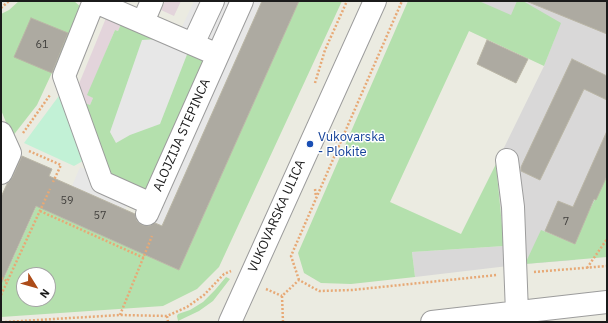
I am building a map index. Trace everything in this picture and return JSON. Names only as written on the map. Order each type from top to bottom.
[{"type":"street","points":[[64,76],[94,1],[218,55]]},
{"type":"street","points":[[143,22],[152,1]]},
{"type":"street","points":[[193,44],[213,1]]},
{"type":"street","name":"ALOJZIJA STEPINCA","points":[[64,76],[102,182],[149,209],[242,1]]},
{"type":"street","name":"VUKOVARSKA ULICA","points":[[230,322],[375,1]]},
{"type":"street","points":[[1,173],[10,152],[11,134]]},
{"type":"street","points":[[507,160],[512,207],[517,312]]},
{"type":"street","points":[[432,322],[607,302]]},
{"type":"path","points":[[1,8],[9,1]]},
{"type":"path","points":[[402,1],[291,256],[300,280],[319,291],[352,290],[515,273],[607,266]]},
{"type":"path","points":[[11,134],[64,76]]},
{"type":"path","points":[[336,142],[344,135]]},
{"type":"path","points":[[47,159],[61,165],[54,182]]},
{"type":"path","points":[[1,295],[50,189]]},
{"type":"path","points":[[315,189],[316,198]]},
{"type":"path","points":[[40,211],[144,258]]},
{"type":"path","points":[[120,315],[152,236]]},
{"type":"path","points":[[587,268],[607,239]]},
{"type":"path","points":[[1,278],[7,281]]},
{"type":"path","points":[[283,322],[282,296],[300,280]]},
{"type":"path","points":[[79,314],[84,317]]},
{"type":"path","points":[[5,322],[120,315],[167,316]]},
{"type":"path","points":[[59,319],[62,316]]},
{"type":"shaded area","points":[[165,1],[181,1],[174,16],[161,10]]},
{"type":"shaded area","points":[[194,1],[262,1],[162,226],[136,214],[212,43],[181,29]]},
{"type":"shaded area","points":[[479,1],[607,1],[607,198],[575,260],[525,264],[415,277],[412,252],[504,246],[496,164],[544,66],[554,40]]},
{"type":"shaded area","points":[[106,18],[121,24],[118,31],[115,30],[88,95],[93,98],[90,106],[79,101],[82,94],[76,91]]},
{"type":"shaded area","points":[[158,39],[188,52],[160,124],[130,135],[116,143],[110,132],[142,40]]},
{"type":"shaded area","points":[[80,167],[134,190],[125,210],[72,186]]},
{"type":"green space","points":[[19,1],[74,1],[82,8],[37,105],[12,137],[1,110],[1,14],[9,10]]},
{"type":"green space","points":[[299,1],[342,1],[219,267],[197,289],[163,306],[1,317],[1,275],[5,276],[45,187],[47,211],[179,270]]},
{"type":"green space","points":[[408,1],[479,1],[511,15],[517,1],[523,1],[561,23],[544,66],[469,31],[390,202],[461,234],[496,164],[504,246],[412,252],[415,277],[351,284],[321,283],[304,273],[298,253]]},
{"type":"green space","points":[[121,24],[205,59],[144,195],[106,178],[79,101],[90,105],[93,98],[87,95],[115,30],[118,31]]},
{"type":"green space","points":[[64,89],[88,158],[74,166],[24,143]]},
{"type":"green space","points":[[607,176],[607,257],[525,264],[541,230],[575,244],[588,213]]},
{"type":"green space","points":[[226,277],[230,279],[213,301],[199,311],[178,321],[178,314],[190,310],[203,302]]},
{"type":"building","points":[[262,1],[299,1],[179,270],[36,206],[1,284],[1,197],[22,156],[52,169],[49,176],[135,214],[137,221],[142,225],[149,226],[155,223],[162,226]]},
{"type":"building","points":[[526,1],[607,1],[607,34]]},
{"type":"building","points":[[31,18],[68,33],[52,73],[14,57]]},
{"type":"building","points":[[487,40],[528,59],[516,83],[477,64]]},
{"type":"building","points":[[572,59],[607,76],[607,100],[584,89],[540,180],[521,171],[521,167]]},
{"type":"building","points":[[607,131],[607,176],[596,200],[594,199],[575,244],[545,231],[558,201],[573,207]]},
{"type":"place","name":"Vukovarska - Plokite","points":[[310,144]]}]
